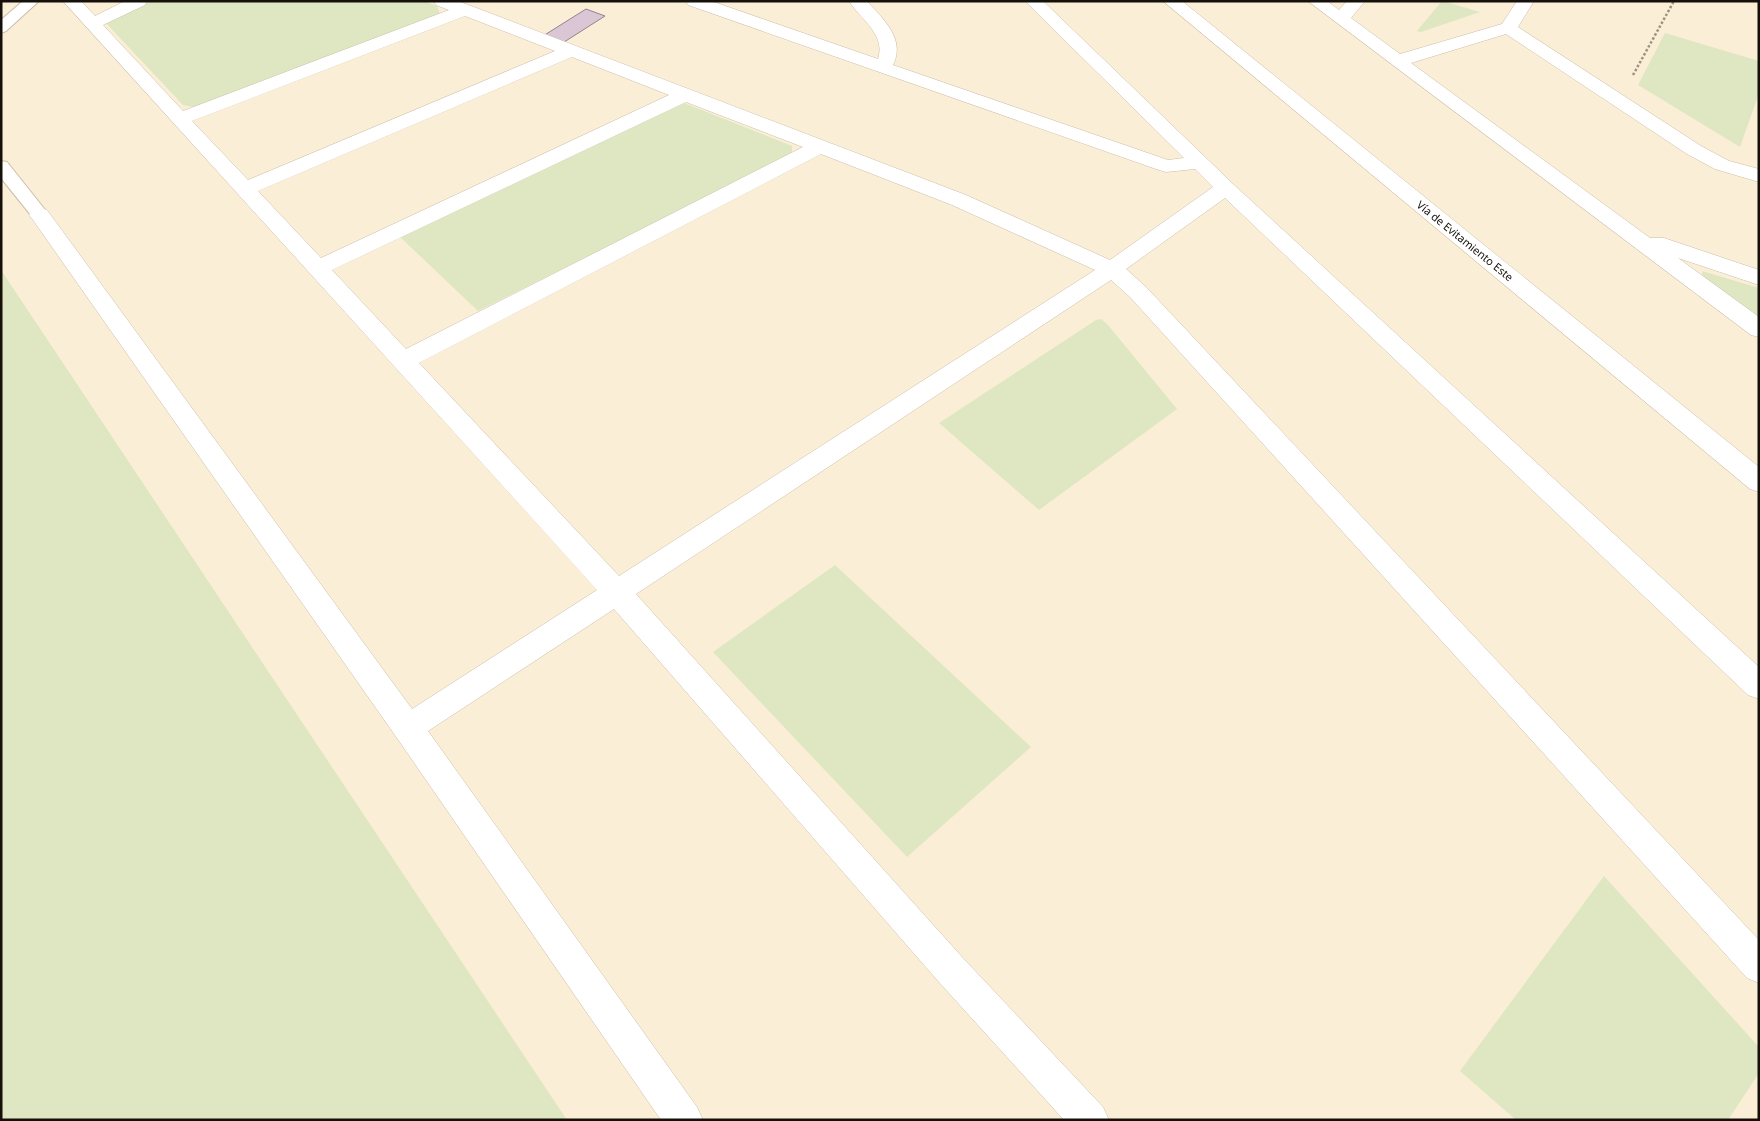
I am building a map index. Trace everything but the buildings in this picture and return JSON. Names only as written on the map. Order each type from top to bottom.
[{"type":"main road","points":[[71,1],[617,593],[943,962],[1090,1120]]},
{"type":"main road","points":[[92,24],[138,1]]},
{"type":"main road","points":[[442,1],[958,200],[1112,269],[1145,299],[1759,966]]},
{"type":"main road","points":[[694,1],[1166,166],[1200,163]]},
{"type":"main road","points":[[857,1],[882,30],[888,41],[890,50],[888,59],[883,67]]},
{"type":"main road","points":[[1032,1],[1226,188],[1759,686]]},
{"type":"main road","name":"Vía de Evitamiento Este","points":[[1171,1],[1759,482]]},
{"type":"main road","points":[[1316,1],[1759,329]]},
{"type":"main road","points":[[1341,19],[1357,1]]},
{"type":"main road","points":[[1397,61],[1508,28],[1526,1]]},
{"type":"main road","points":[[179,118],[464,10]]},
{"type":"main road","points":[[1508,28],[1694,150],[1722,165],[1759,176]]},
{"type":"main road","points":[[244,189],[571,51]]},
{"type":"main road","points":[[317,268],[685,95]]},
{"type":"main road","points":[[402,361],[819,146]]},
{"type":"main road","points":[[408,728],[1112,269],[1226,188]]},
{"type":"main road","points":[[40,215],[408,728],[684,1120]]},
{"type":"main road","points":[[1630,234],[1759,278]]},
{"type":"main road","points":[[1724,453],[1759,467]]},
{"type":"lane","points":[[1,28],[32,1]]},
{"type":"lane","points":[[1,166],[40,215]]},
{"type":"path","points":[[1619,102],[1674,1]]},
{"type":"green space","points":[[150,1],[424,1],[437,6],[440,14],[194,107],[183,105],[105,22]]},
{"type":"green space","points":[[1442,1],[1480,12],[1421,32],[1417,31]]},
{"type":"green space","points":[[1665,33],[1759,61],[1759,93],[1740,147],[1638,85]]},
{"type":"green space","points":[[684,103],[792,146],[792,154],[478,311],[399,236]]},
{"type":"green space","points":[[1,270],[567,1120],[1,1120]]},
{"type":"green space","points":[[1702,271],[1759,288],[1759,322],[1703,281]]},
{"type":"green space","points":[[1101,319],[1177,409],[1039,510],[939,423],[1096,320]]},
{"type":"green space","points":[[835,565],[1031,747],[907,857],[713,652]]},
{"type":"green space","points":[[1604,876],[1759,1047],[1759,1073],[1728,1120],[1516,1120],[1460,1071]]}]
